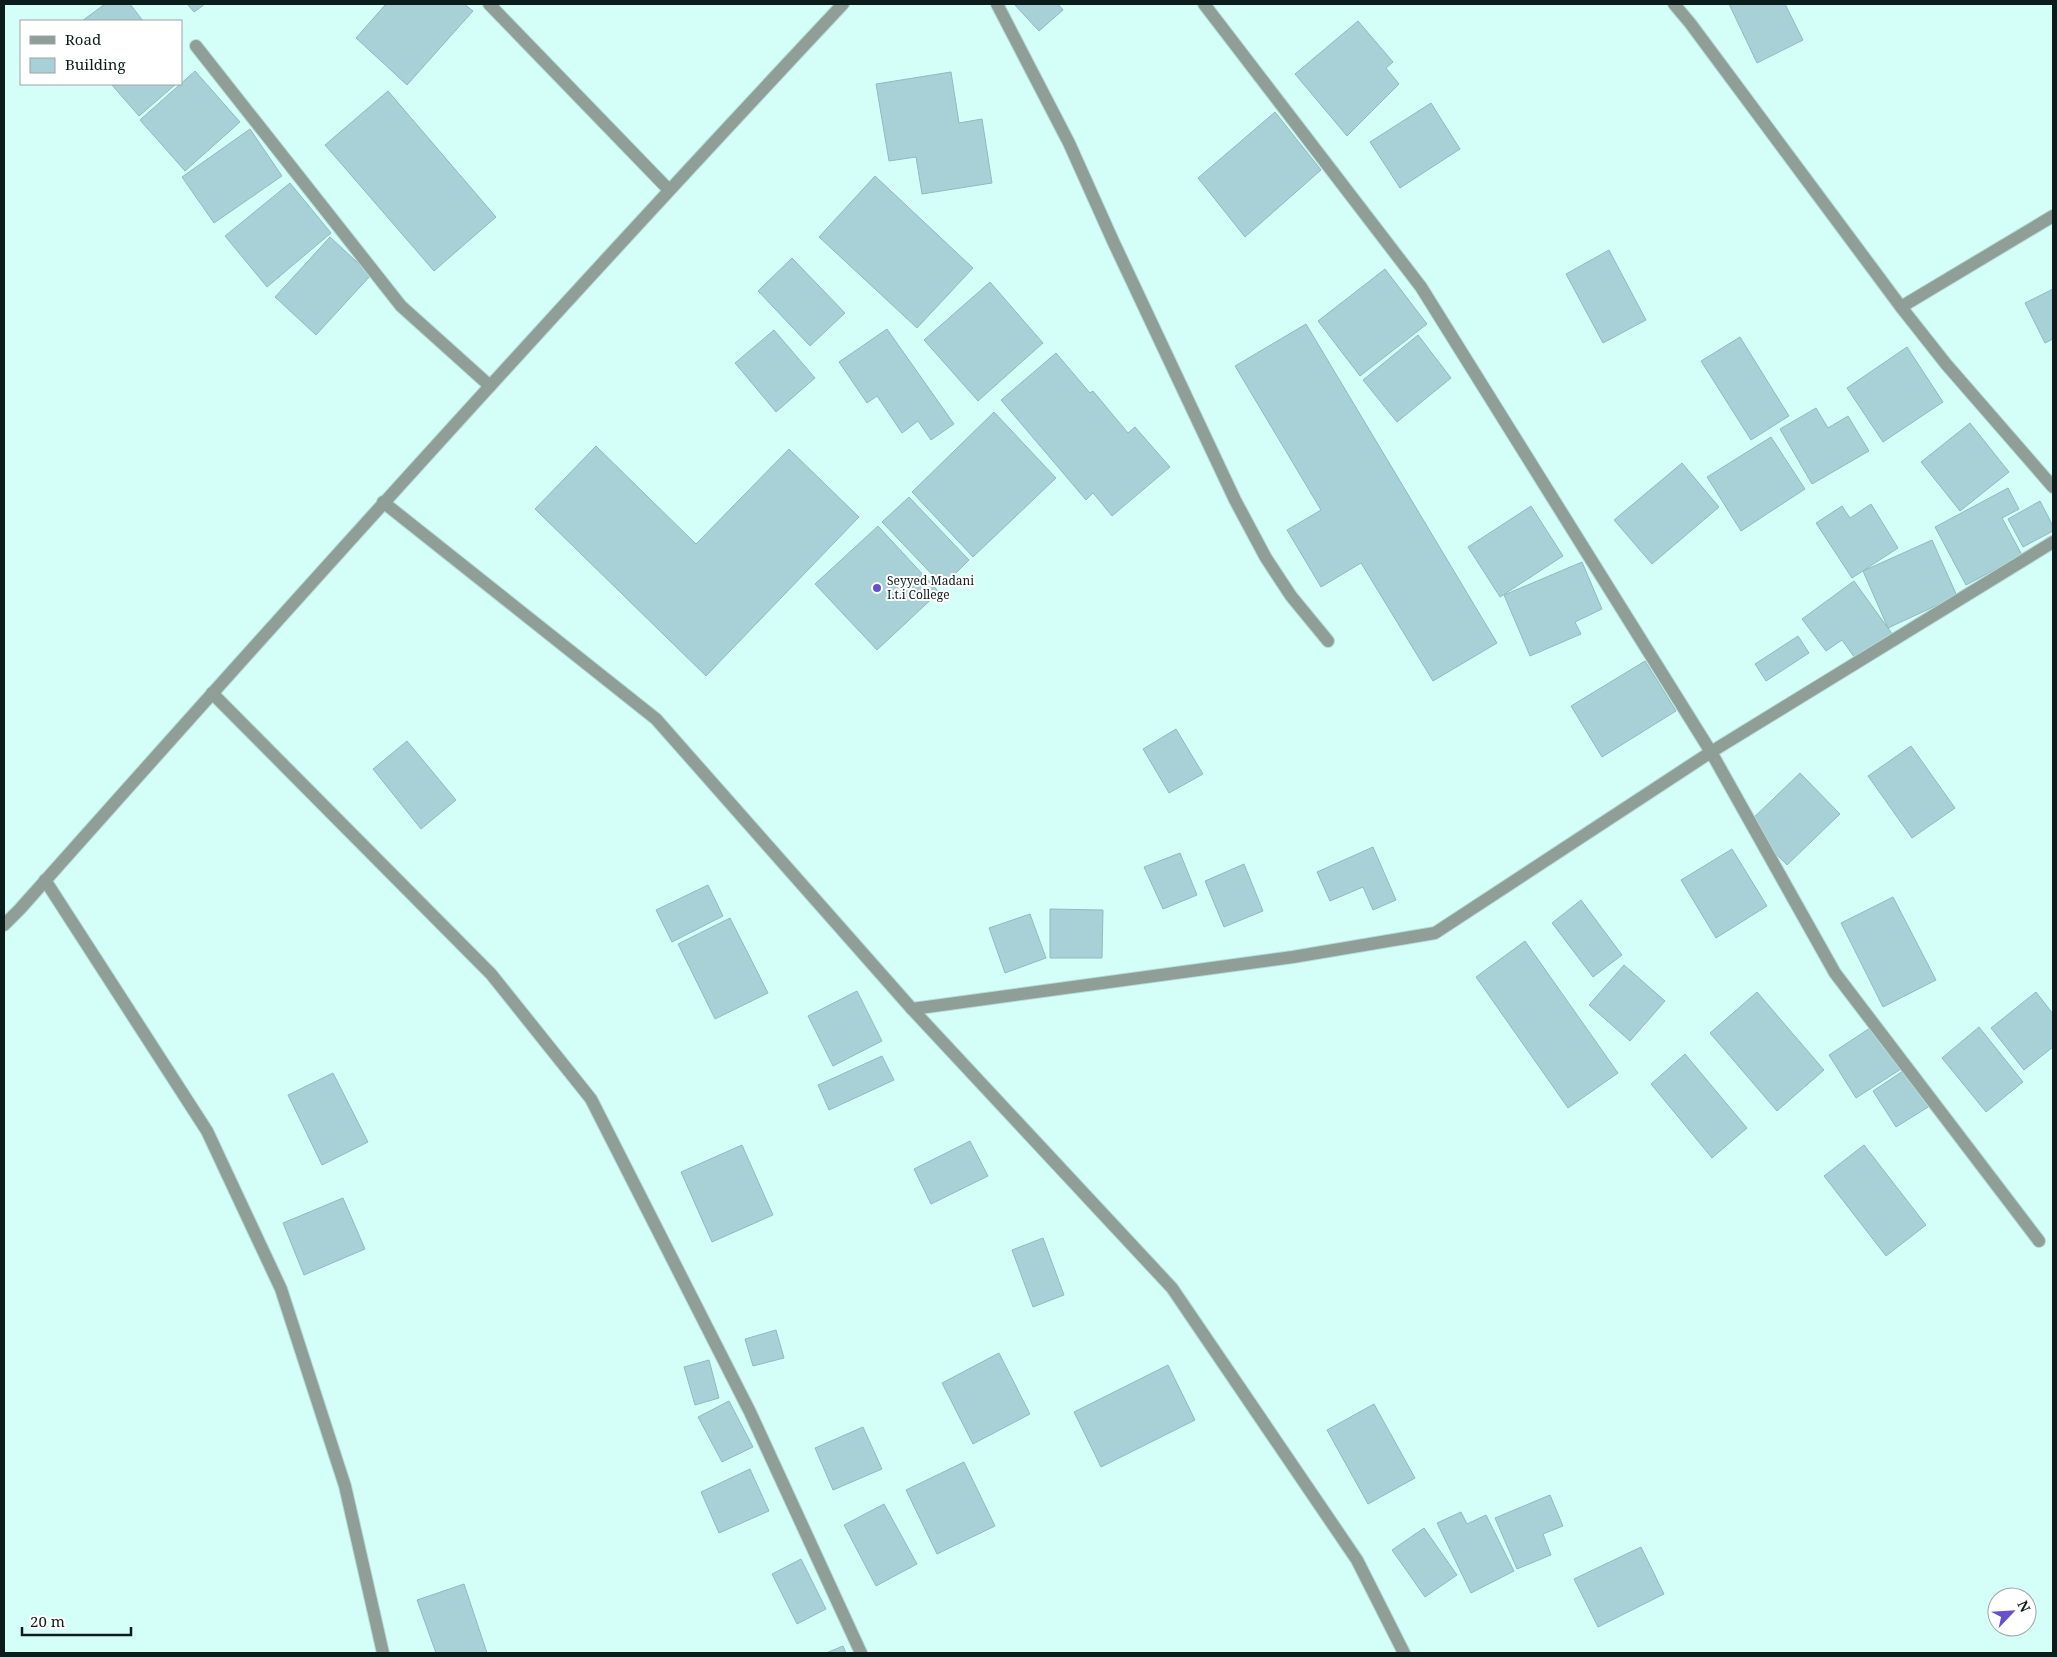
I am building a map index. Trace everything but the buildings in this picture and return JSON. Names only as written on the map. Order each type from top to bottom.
[{"type":"street","points":[[489,4],[669,190]]},
{"type":"street","points":[[4,925],[383,502],[669,190],[843,4]]},
{"type":"street","points":[[997,4],[1070,143],[1113,241],[1235,500],[1266,558],[1291,596],[1328,641]]},
{"type":"street","points":[[1204,4],[1421,287],[1711,752],[1835,973],[2039,1241]]},
{"type":"street","points":[[1674,4],[1690,22],[1901,307],[1946,364],[2053,487]]},
{"type":"street","points":[[196,46],[401,306],[490,386]]},
{"type":"street","points":[[1901,307],[2053,216]]},
{"type":"street","points":[[383,502],[656,719],[912,1009],[1172,1288],[1357,1560],[1404,1653]]},
{"type":"street","points":[[912,1009],[1293,957],[1435,933],[1711,752],[2053,542]]},
{"type":"street","points":[[212,693],[491,974],[591,1099],[750,1412],[861,1653]]},
{"type":"street","points":[[45,880],[207,1131],[281,1289],[345,1486],[383,1653]]},
{"type":"place","name":"Seyyed Madani I.t.i College","points":[[877,588]]}]
